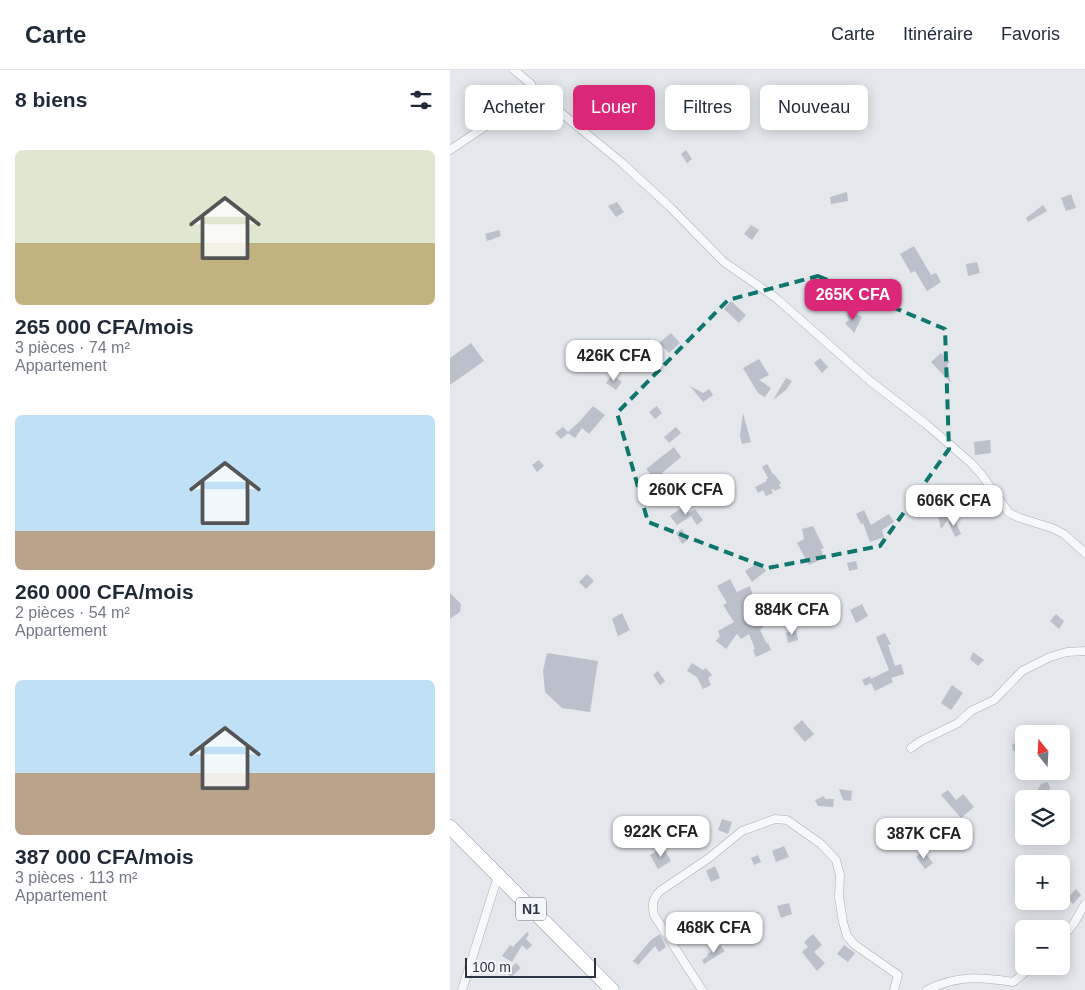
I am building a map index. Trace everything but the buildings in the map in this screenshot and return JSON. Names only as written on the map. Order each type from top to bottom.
[{"type":"highway","name":"N1","points":[[450,827],[612,990]]},
{"type":"street","points":[[514,70],[531,85]]},
{"type":"street","points":[[563,114],[637,175],[724,262],[776,298],[870,381],[926,424],[971,463],[1009,513],[1064,534],[1085,553]]},
{"type":"street","points":[[450,150],[480,130]]},
{"type":"street","points":[[911,748],[958,723],[971,711],[994,700],[1022,671],[1050,657],[1067,652],[1085,651]]},
{"type":"street","points":[[702,990],[654,916],[652,907],[654,897],[709,858],[742,831],[775,819],[786,820],[820,844],[836,860],[840,875],[839,897],[847,936],[854,945],[898,975],[894,990]]},
{"type":"street","points":[[462,990],[498,876]]},
{"type":"street","points":[[1070,928],[1085,904]]},
{"type":"street","points":[[927,990],[944,982],[958,979],[995,979],[1013,982],[1022,975]]},
{"type":"highlighted area","points":[[818,276],[945,329],[949,449],[880,546],[768,568],[648,522],[617,413],[728,300]]}]
